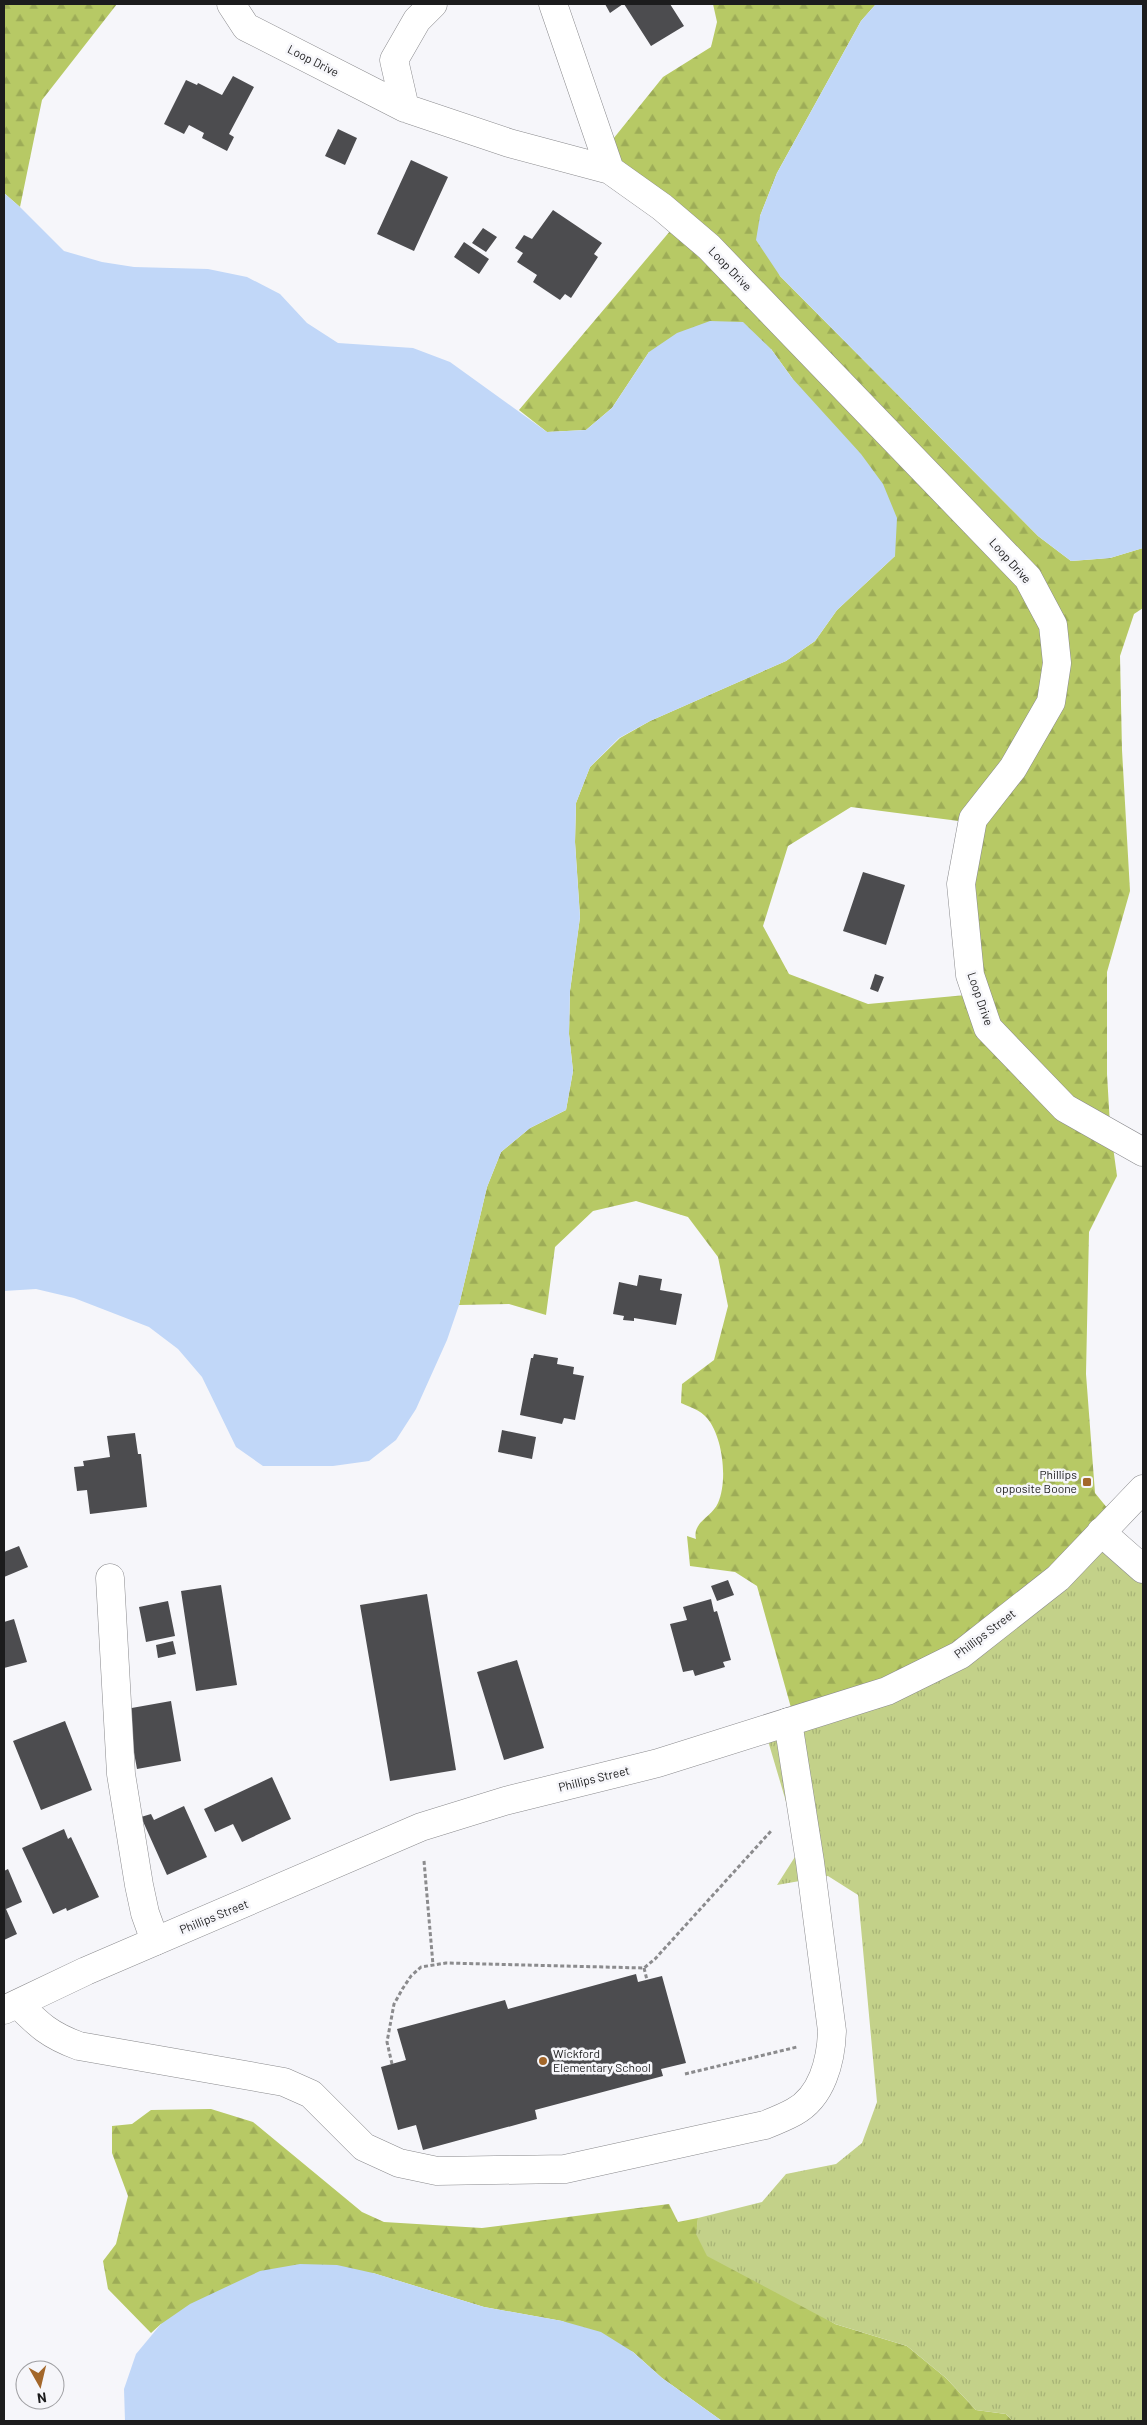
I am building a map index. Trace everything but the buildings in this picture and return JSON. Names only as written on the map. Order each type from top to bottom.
[{"type":"street","name":"Loop Drive","points":[[230,4],[246,27],[406,108],[509,143],[610,170],[662,207],[709,247],[1028,578],[1053,624],[1057,663],[1051,702],[1013,768],[973,819],[960,884],[970,975],[988,1028],[1065,1108],[1143,1152]]},
{"type":"street","points":[[406,108],[394,60],[417,20],[433,4]]},
{"type":"street","points":[[553,4],[610,170]]},
{"type":"street","name":"Phillips Street","points":[[11,2007],[154,1941],[247,1904],[421,1827],[505,1801],[658,1763],[887,1691],[960,1655],[1058,1578],[1143,1489]]},
{"type":"street","points":[[1101,1532],[1143,1569]]},
{"type":"street","points":[[110,1578],[121,1774],[139,1885],[154,1941]]},
{"type":"street","points":[[11,2007],[59,2039],[79,2046],[284,2082],[311,2094],[364,2147],[399,2163],[437,2171],[565,2169],[765,2125],[796,2112],[815,2094],[826,2070],[831,2039],[810,1862],[788,1722]]},
{"type":"path","points":[[392,2064],[387,2042],[394,2004],[411,1976],[421,1966],[446,1963],[644,1968],[655,1960],[762,1843],[799,1795]]},
{"type":"path","points":[[421,1827],[433,1965]]},
{"type":"path","points":[[644,1968],[647,1980]]},
{"type":"path","points":[[685,2074],[831,2039]]},
{"type":"green space","points":[[4,4],[117,4],[42,100],[20,207],[4,193]]},
{"type":"green space","points":[[713,4],[876,4],[861,21],[777,173],[760,216],[780,276],[1038,536],[1071,561],[1110,558],[1143,548],[1143,608],[1134,614],[1120,656],[1122,750],[1130,891],[1107,972],[1107,1074],[1110,1125],[1117,1176],[1089,1232],[1086,1374],[1095,1493],[1117,1520],[964,1659],[795,1722],[757,1586],[735,1572],[690,1566],[687,1536],[696,1539],[697,1528],[718,1503],[723,1483],[723,1471],[717,1436],[707,1418],[695,1409],[681,1403],[682,1384],[714,1360],[728,1306],[718,1257],[688,1217],[636,1201],[593,1211],[555,1247],[546,1315],[509,1304],[459,1305],[487,1187],[501,1152],[530,1128],[566,1110],[573,1071],[569,1034],[570,991],[580,917],[575,842],[576,803],[590,767],[620,738],[650,721],[786,661],[815,641],[837,610],[895,556],[792,378],[771,349],[649,352],[612,408],[586,430],[547,432],[519,410],[676,224],[601,154],[663,77],[711,47],[717,22]],"holes":[[[851,807],[974,823],[963,891],[977,994],[868,1004],[789,974],[763,926],[788,846]]]},
{"type":"green space","points":[[1105,1537],[1143,1568],[1143,2421],[1013,2421],[1006,2414],[976,2410],[946,2378],[907,2346],[835,2324],[707,2256],[696,2234],[698,2218],[762,2202],[786,2174],[836,2164],[862,2143],[877,2102],[858,1895],[828,1876],[777,1885],[800,1849],[766,1734],[883,1697]]},
{"type":"green space","points":[[211,2109],[253,2122],[362,2212],[384,2222],[482,2228],[669,2204],[678,2222],[698,2218],[697,2234],[835,2324],[907,2346],[946,2378],[976,2410],[1006,2414],[1013,2421],[722,2421],[662,2378],[633,2352],[562,2321],[484,2307],[373,2273],[161,2324],[151,2333],[108,2289],[103,2261],[116,2244],[128,2196],[112,2153],[112,2126],[132,2124],[151,2110]]},
{"type":"water","points":[[876,4],[1143,4],[1143,548],[1110,558],[1071,561],[1038,536],[780,276],[756,240],[760,216],[777,173],[861,21]]},
{"type":"water","points":[[4,193],[64,251],[102,262],[134,267],[208,269],[247,277],[280,294],[307,323],[338,343],[413,348],[450,362],[547,432],[586,430],[612,408],[649,352],[677,333],[710,321],[743,322],[771,349],[792,378],[861,454],[883,484],[897,518],[895,556],[837,610],[815,641],[786,661],[650,721],[619,738],[590,767],[576,803],[575,842],[580,917],[570,991],[569,1034],[573,1071],[566,1110],[530,1128],[501,1152],[487,1187],[459,1305],[447,1340],[416,1409],[396,1440],[369,1461],[333,1466],[263,1466],[236,1447],[202,1377],[178,1349],[149,1327],[74,1298],[36,1289],[4,1291]]},
{"type":"water","points":[[300,2264],[337,2265],[373,2273],[484,2307],[562,2321],[601,2332],[633,2352],[662,2378],[722,2421],[125,2421],[124,2389],[136,2354],[161,2324],[190,2304],[260,2271]]},
{"type":"place","name":"Phillips opposite Boone","points":[[1087,1482]]},
{"type":"place","name":"Wickford Elementary School","points":[[543,2061]]}]
